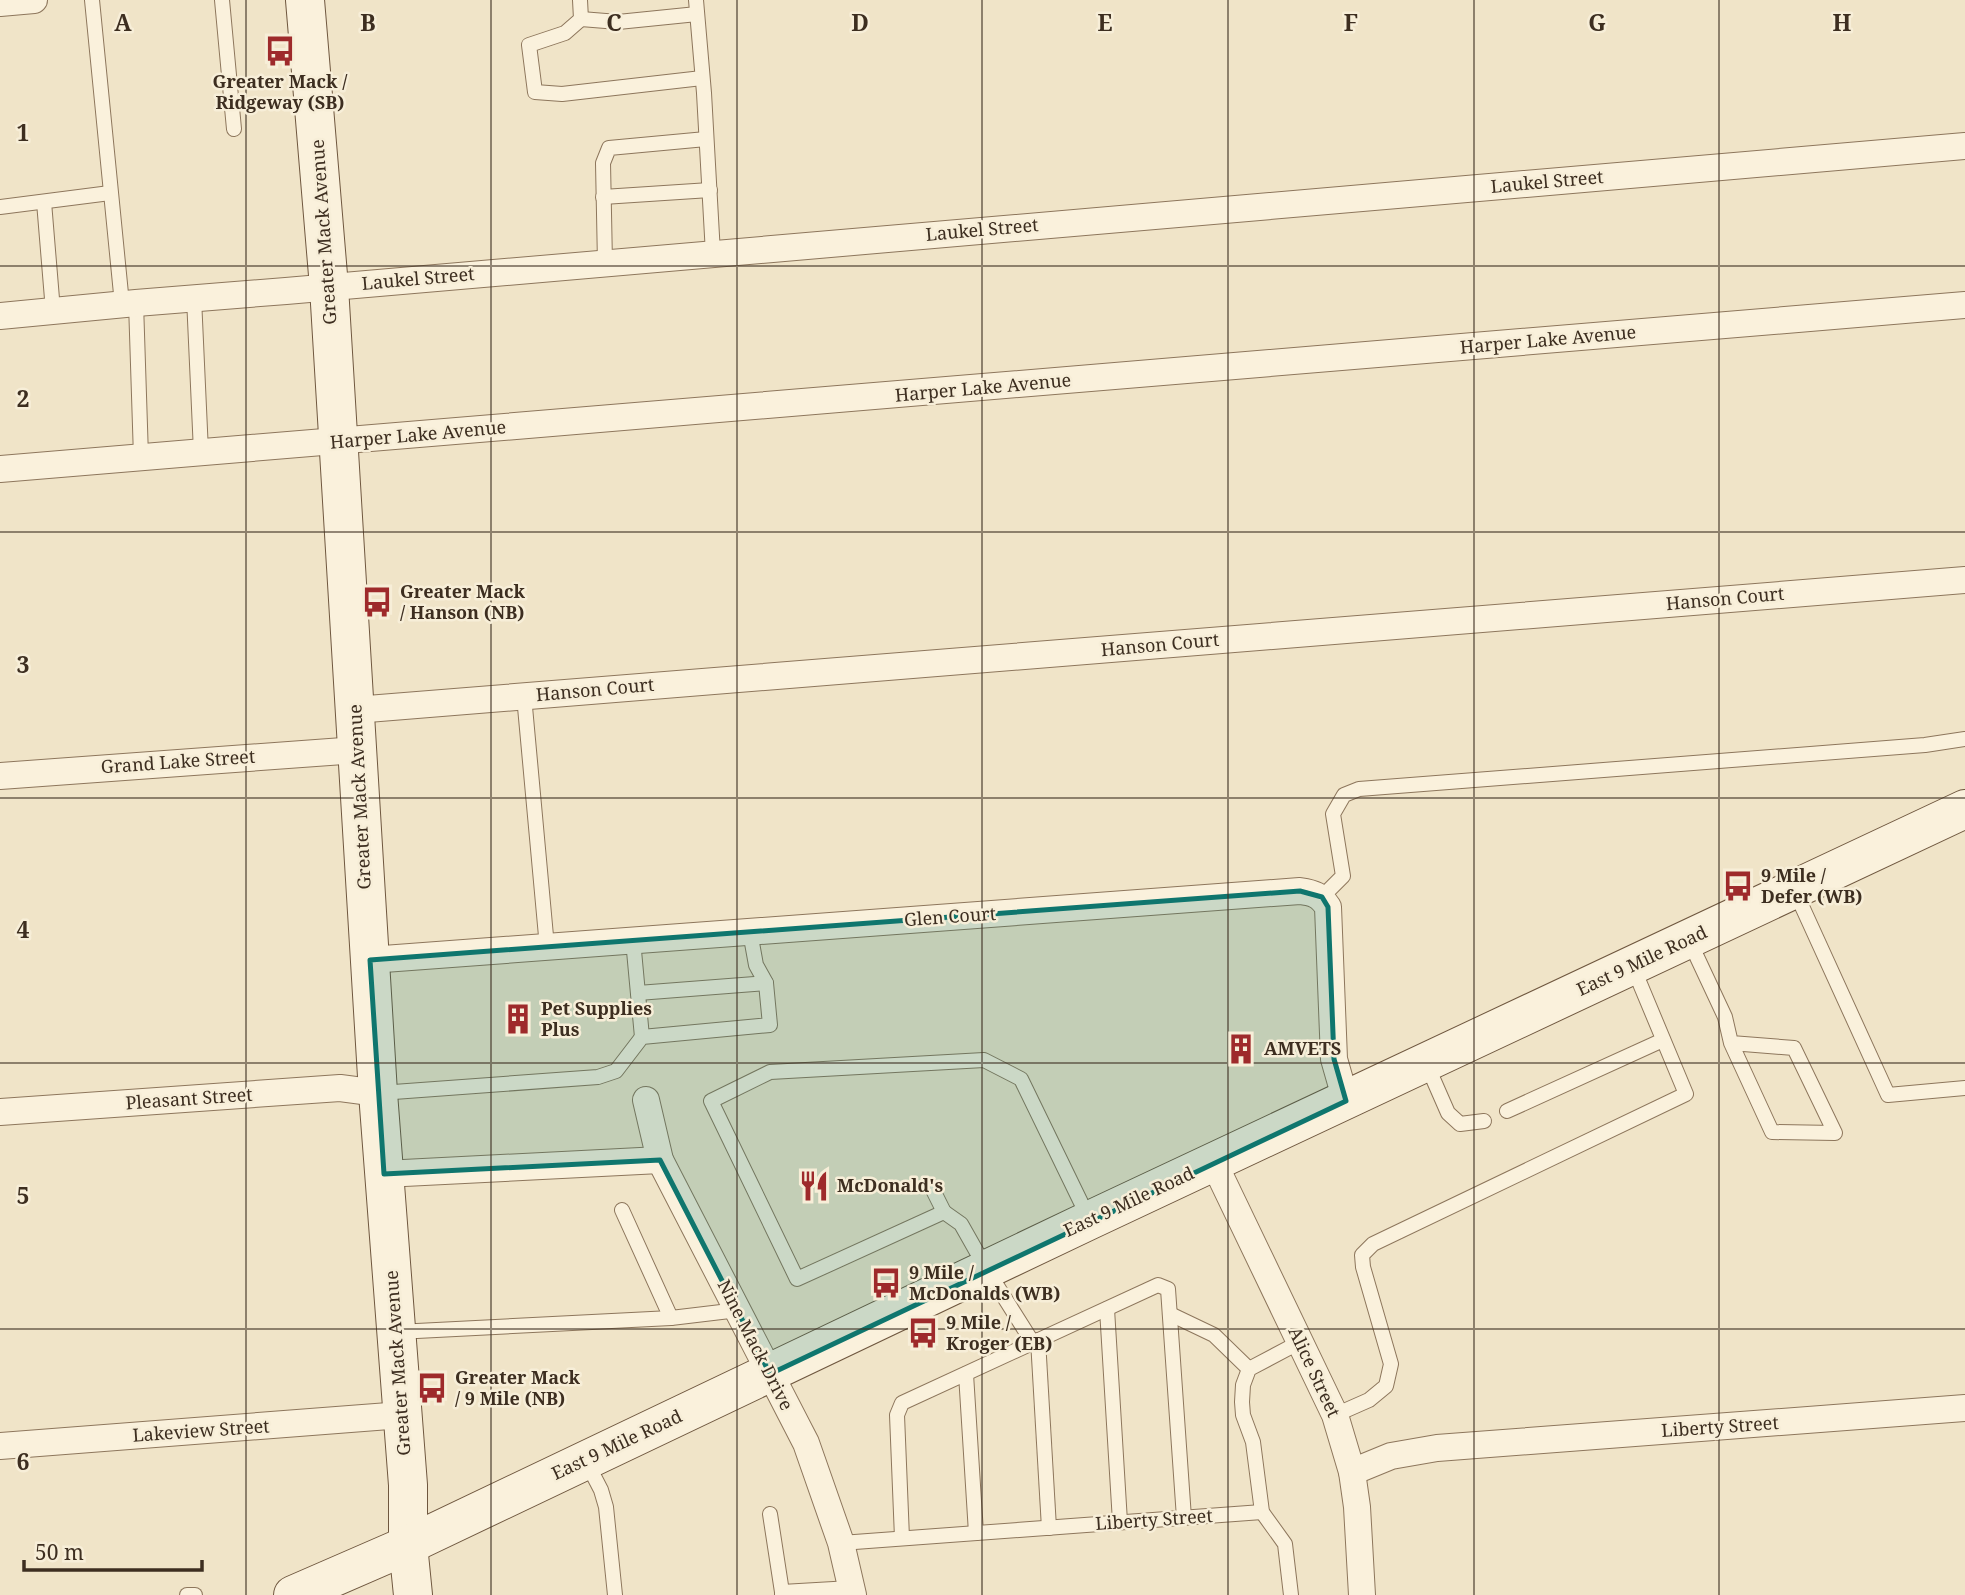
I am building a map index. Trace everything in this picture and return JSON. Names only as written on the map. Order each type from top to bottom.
[{"type":"main road","name":"Greater Mack Avenue","points":[[305,0],[329,287],[378,1093],[408,1485],[408,1545],[413,1595]]},
{"type":"main road","name":"East 9 Mile Road","points":[[293,1595],[408,1545],[1090,1220],[1965,809]]},
{"type":"street","points":[[0,3],[34,0]]},
{"type":"street","name":"Laukel Street","points":[[0,316],[1965,146]]},
{"type":"street","name":"Harper Lake Avenue","points":[[0,469],[1965,305]]},
{"type":"street","name":"Hanson Court","points":[[355,710],[1965,580]]},
{"type":"street","name":"Grand Lake Street","points":[[0,775],[357,750]]},
{"type":"street","name":"Glen Court","points":[[370,960],[1300,891],[1322,897]]},
{"type":"street","points":[[1322,897],[1328,907],[1334,1059],[1346,1101]]},
{"type":"street","name":"Pleasant Street","points":[[0,1112],[340,1087],[378,1093]]},
{"type":"street","name":"Nine Mack Drive","points":[[646,1100],[660,1160],[806,1443],[842,1543],[852,1591]]},
{"type":"street","points":[[384,1174],[660,1160]]},
{"type":"street","name":"Alice Street","points":[[1214,1163],[1335,1415],[1352,1472],[1357,1507],[1362,1595]]},
{"type":"street","name":"Liberty Street","points":[[1352,1472],[1391,1456],[1437,1448],[1965,1408]]},
{"type":"street","name":"Lakeview Street","points":[[0,1446],[402,1415]]},
{"type":"lane","points":[[92,0],[110,193],[129,304],[141,457]]},
{"type":"lane","points":[[222,0],[234,129]]},
{"type":"lane","points":[[580,0],[580,19],[565,33],[529,45],[535,92],[562,94],[702,78]]},
{"type":"lane","points":[[580,19],[618,22],[696,7],[713,254]]},
{"type":"lane","points":[[605,263],[603,163],[609,148],[706,139]]},
{"type":"lane","points":[[603,197],[710,190]]},
{"type":"lane","points":[[0,207],[110,193]]},
{"type":"lane","points":[[44,202],[53,311]]},
{"type":"lane","points":[[194,299],[201,453]]},
{"type":"lane","points":[[524,696],[547,947]]},
{"type":"lane","points":[[1322,897],[1343,876],[1333,814],[1344,795],[1359,789],[1924,745],[1965,739]]},
{"type":"lane","points":[[1794,890],[1888,1095],[1965,1088]]},
{"type":"lane","points":[[642,1037],[770,1025],[766,983],[755,965],[750,932]]},
{"type":"lane","points":[[1689,939],[1725,1017],[1731,1044],[1772,1132],[1835,1133],[1794,1048],[1731,1044]]},
{"type":"lane","points":[[378,1093],[598,1077],[616,1071],[642,1037],[633,940]]},
{"type":"lane","points":[[1335,1415],[1369,1400],[1386,1386],[1391,1364],[1363,1267],[1362,1255],[1373,1244],[1686,1094],[1632,966]]},
{"type":"lane","points":[[638,993],[766,983]]},
{"type":"lane","points":[[1507,1111],[1663,1040]]},
{"type":"lane","points":[[944,1212],[797,1279],[711,1101],[770,1072],[984,1060],[1021,1079],[1090,1220]]},
{"type":"lane","points":[[1426,1063],[1448,1113],[1460,1124],[1484,1121]]},
{"type":"lane","points":[[931,1186],[944,1212],[961,1224],[987,1270],[1035,1342],[1049,1528]]},
{"type":"lane","points":[[622,1210],[671,1318]]},
{"type":"lane","points":[[902,1538],[897,1415],[902,1403],[1158,1285],[1168,1289],[1184,1518]]},
{"type":"lane","points":[[1107,1309],[1120,1522]]},
{"type":"lane","points":[[396,1332],[671,1318],[738,1310]]},
{"type":"lane","points":[[1170,1314],[1214,1335],[1249,1369]]},
{"type":"lane","points":[[1291,1595],[1285,1544],[1262,1512],[1252,1442],[1243,1415],[1243,1385],[1249,1369],[1300,1342]]},
{"type":"lane","points":[[966,1374],[976,1533]]},
{"type":"lane","points":[[585,1460],[601,1490],[606,1507],[615,1595]]},
{"type":"lane","name":"Liberty Street","points":[[842,1543],[1262,1512]]},
{"type":"lane","points":[[770,1514],[782,1593],[852,1591]]},
{"type":"lane","points":[[187,1595],[195,1595]]},
{"type":"highlighted area","points":[[1300,891],[1322,897],[1328,907],[1334,1059],[1346,1101],[770,1374],[660,1160],[384,1174],[370,960]]},
{"type":"place","name":"Greater Mack / Ridgeway (SB)","points":[[280,51]]},
{"type":"place","name":"Greater Mack / Hanson (NB)","points":[[377,602]]},
{"type":"place","name":"9 Mile / Defer (WB)","points":[[1738,886]]},
{"type":"place","name":"Pet Supplies Plus","points":[[518,1019]]},
{"type":"place","name":"AMVETS","points":[[1241,1049]]},
{"type":"place","name":"McDonald's","points":[[814,1186]]},
{"type":"place","name":"9 Mile / McDonalds (WB)","points":[[886,1283]]},
{"type":"place","name":"9 Mile / Kroger (EB)","points":[[923,1333]]},
{"type":"place","name":"Greater Mack / 9 Mile (NB)","points":[[432,1388]]}]
